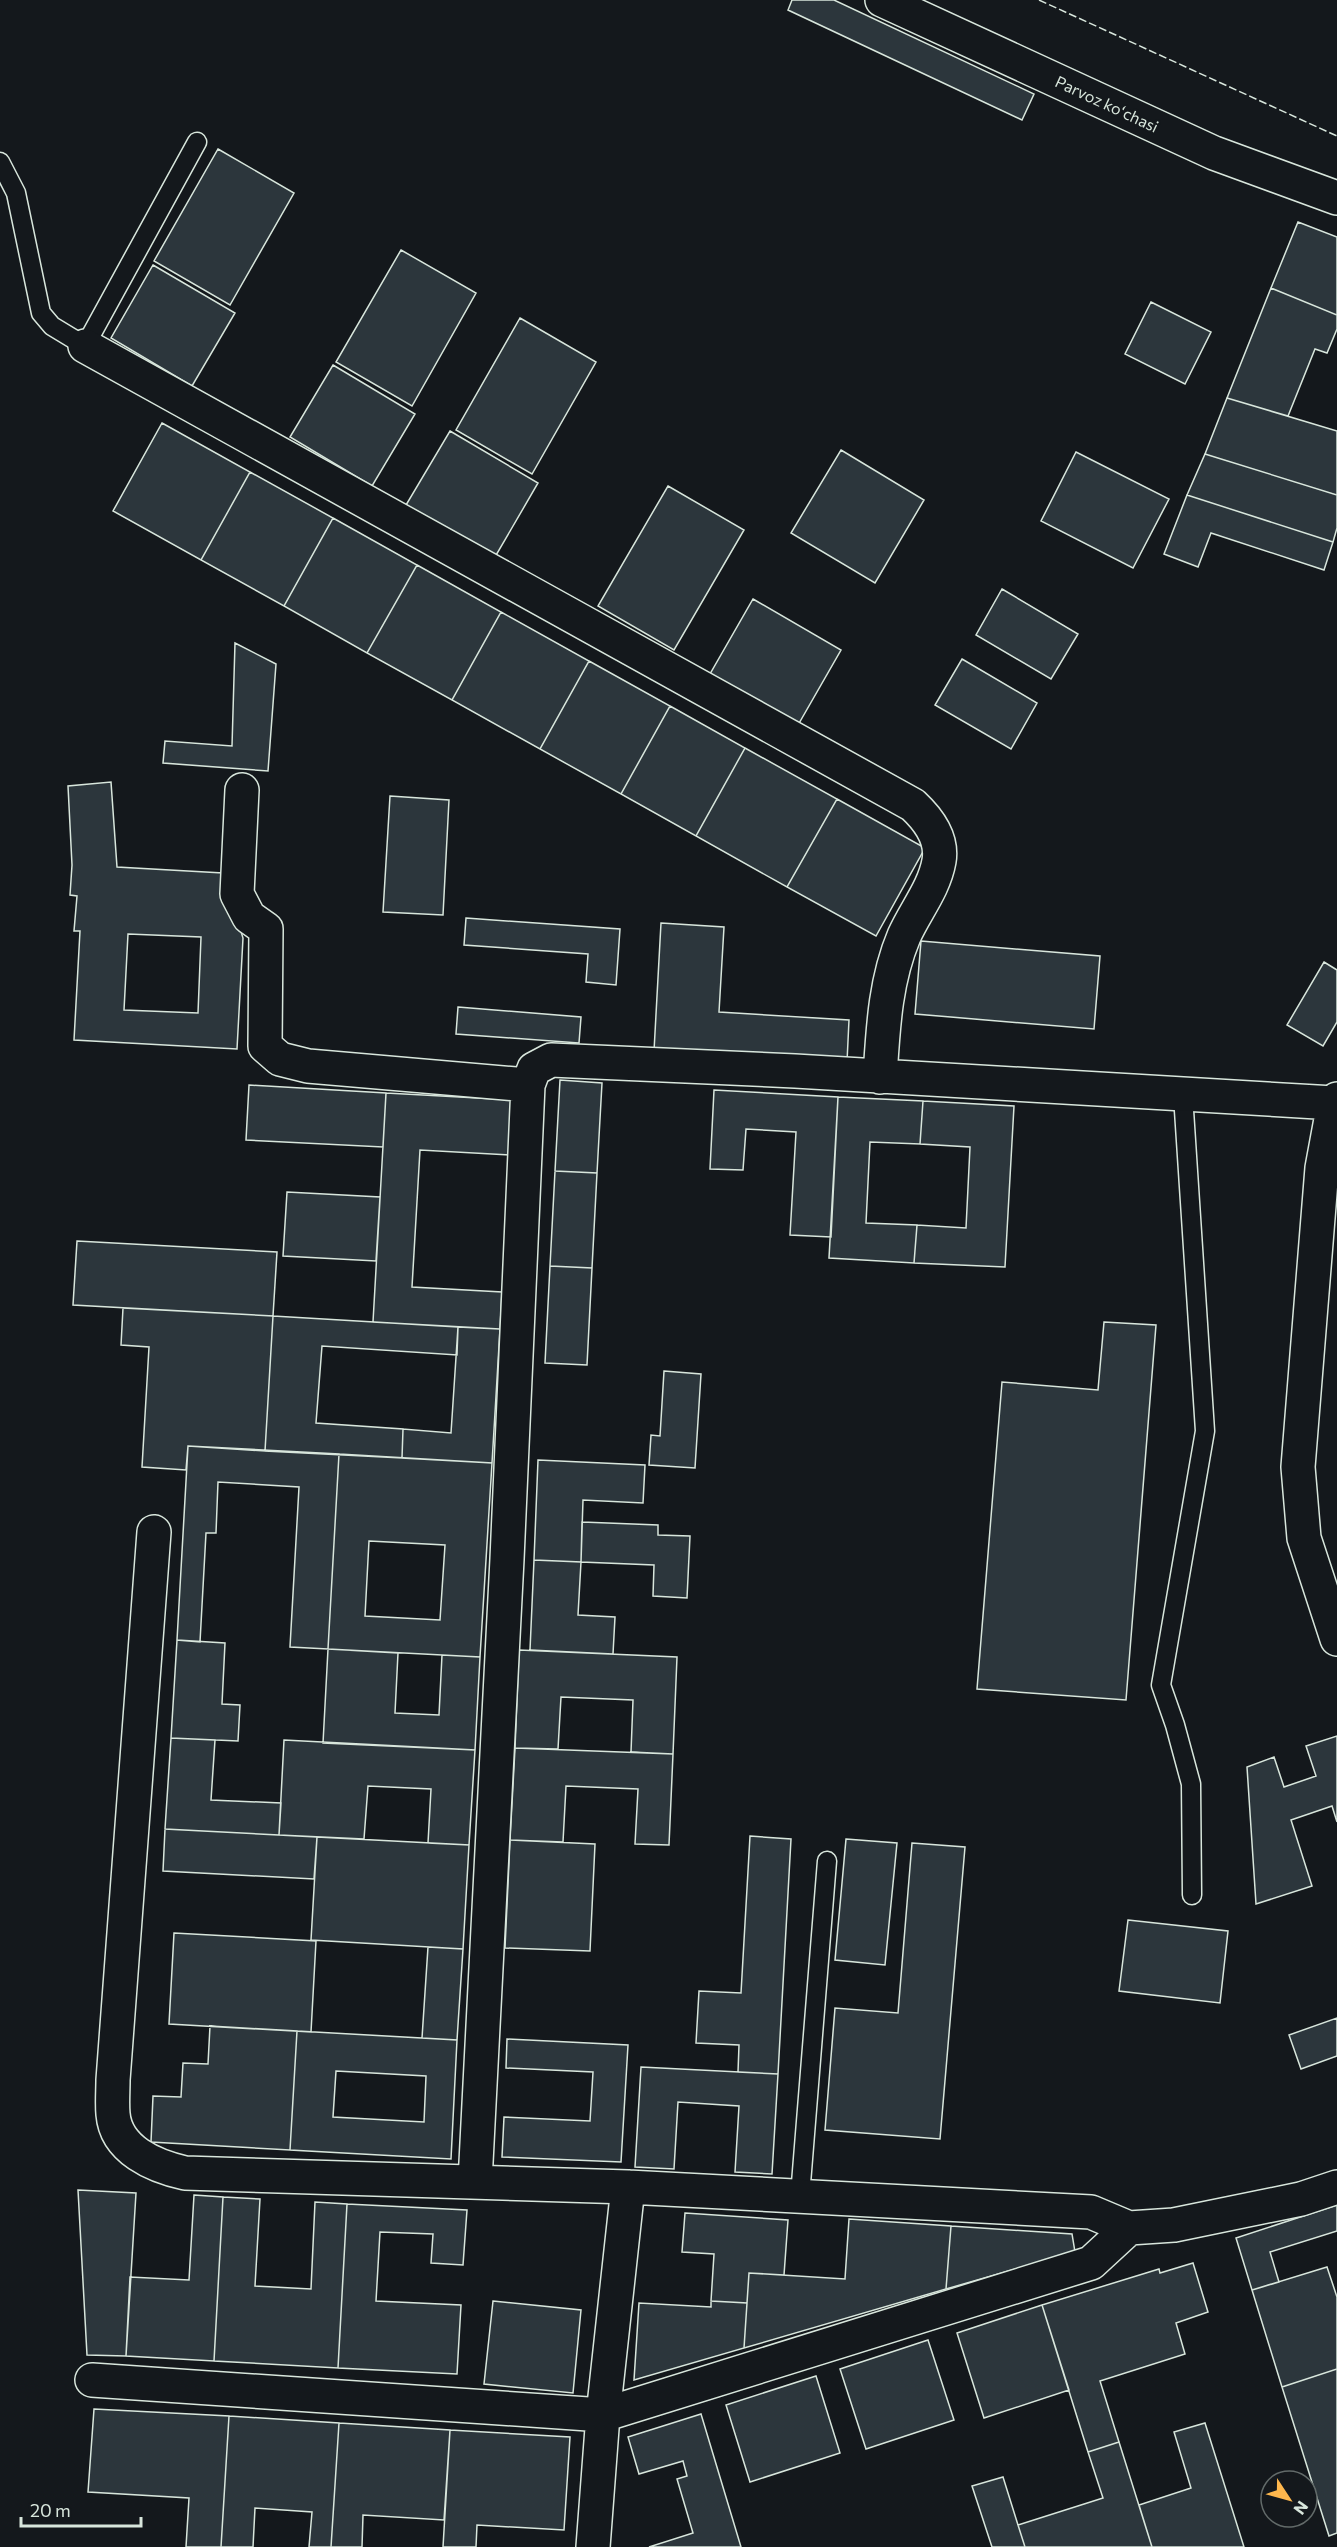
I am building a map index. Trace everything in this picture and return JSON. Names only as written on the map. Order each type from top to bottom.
[{"type":"street","name":"Parvoz koʻchasi","points":[[882,0],[1214,153],[1337,198]]},
{"type":"street","points":[[85,346],[913,805],[932,823],[940,859],[928,892],[904,936],[884,1005],[880,1077]]},
{"type":"street","points":[[242,790],[237,894],[249,917],[266,929],[265,1046],[280,1059],[308,1066],[528,1085]]},
{"type":"street","points":[[475,2182],[508,1548],[528,1085],[534,1070],[551,1060],[1183,1095],[1335,1101],[1322,1167],[1327,1232],[1298,1467],[1304,1539],[1335,1628]]},
{"type":"street","points":[[154,1532],[113,2080],[113,2116],[120,2137],[140,2156],[163,2168],[185,2173],[627,2187],[1091,2212],[1129,2228],[1174,2225],[1301,2199],[1337,2187]]},
{"type":"street","points":[[593,2547],[603,2415],[627,2187]]},
{"type":"street","points":[[92,2380],[603,2415],[1091,2263],[1129,2228]]},
{"type":"lane","points":[[0,162],[16,193],[41,313],[52,326],[85,346],[196,142]]},
{"type":"lane","points":[[1183,1095],[1205,1431],[1161,1685],[1191,1784],[1192,1895]]},
{"type":"lane","points":[[801,2196],[827,1861]]},
{"type":"building","points":[[792,0],[834,0],[1034,94],[1022,120],[788,10]]},
{"type":"building","points":[[218,149],[294,193],[230,305],[154,261]]},
{"type":"building","points":[[1298,222],[1337,237],[1337,315],[1271,288]]},
{"type":"building","points":[[401,250],[476,293],[412,406],[336,362]]},
{"type":"building","points":[[153,265],[235,313],[192,386],[111,338]]},
{"type":"building","points":[[1271,288],[1337,315],[1337,329],[1327,353],[1315,349],[1288,416],[1227,398]]},
{"type":"building","points":[[1151,302],[1211,332],[1185,384],[1125,354]]},
{"type":"building","points":[[520,318],[596,362],[532,474],[456,430]]},
{"type":"building","points":[[333,365],[415,414],[372,486],[290,437]]},
{"type":"building","points":[[1227,398],[1337,431],[1337,495],[1205,454]]},
{"type":"building","points":[[162,423],[250,472],[201,560],[113,511]]},
{"type":"building","points":[[450,431],[538,483],[495,557],[406,505]]},
{"type":"building","points":[[841,450],[924,500],[875,583],[791,533]]},
{"type":"building","points":[[1076,452],[1169,499],[1133,568],[1041,521]]},
{"type":"building","points":[[1205,454],[1337,495],[1337,528],[1333,542],[1187,495]]},
{"type":"building","points":[[250,472],[333,518],[284,606],[201,560]]},
{"type":"building","points":[[668,486],[744,530],[674,650],[598,606]]},
{"type":"building","points":[[1187,495],[1333,542],[1324,570],[1211,533],[1198,567],[1164,554]]},
{"type":"building","points":[[333,518],[417,565],[367,653],[284,606]]},
{"type":"building","points":[[417,565],[501,612],[452,700],[367,653]]},
{"type":"building","points":[[1002,589],[1078,634],[1051,679],[976,635]]},
{"type":"building","points":[[753,599],[841,650],[798,725],[710,674]]},
{"type":"building","points":[[501,612],[589,661],[540,749],[452,700]]},
{"type":"building","points":[[235,643],[276,664],[268,771],[163,763],[165,741],[232,746]]},
{"type":"building","points":[[962,659],[1037,703],[1011,749],[935,705]]},
{"type":"building","points":[[589,661],[670,706],[621,794],[540,749]]},
{"type":"building","points":[[670,706],[745,748],[696,836],[621,794]]},
{"type":"building","points":[[745,748],[837,799],[787,887],[696,836]]},
{"type":"building","points":[[111,782],[117,867],[223,873],[243,938],[237,1049],[74,1040],[80,931],[74,931],[77,896],[70,895],[72,865],[68,786]],"holes":[[[128,934],[201,937],[198,1013],[124,1010]]]},
{"type":"building","points":[[390,796],[449,800],[443,915],[383,912]]},
{"type":"building","points":[[837,799],[925,848],[876,936],[787,887]]},
{"type":"building","points":[[466,918],[620,929],[616,985],[586,982],[588,954],[464,945]]},
{"type":"building","points":[[661,923],[724,927],[719,1012],[849,1020],[847,1062],[654,1051]]},
{"type":"building","points":[[921,941],[1100,956],[1094,1029],[915,1014]]},
{"type":"building","points":[[1324,962],[1337,970],[1337,1022],[1323,1046],[1287,1025]]},
{"type":"building","points":[[458,1007],[581,1017],[579,1043],[456,1034]]},
{"type":"building","points":[[560,1080],[602,1083],[597,1173],[555,1171]]},
{"type":"building","points":[[249,1085],[386,1093],[383,1147],[246,1140]]},
{"type":"building","points":[[714,1090],[838,1097],[831,1237],[790,1235],[796,1132],[746,1129],[743,1170],[710,1169]]},
{"type":"building","points":[[386,1093],[515,1100],[511,1155],[420,1150],[412,1287],[502,1292],[500,1329],[373,1322]]},
{"type":"building","points":[[838,1097],[923,1101],[920,1144],[870,1142],[866,1223],[917,1225],[914,1263],[829,1258]]},
{"type":"building","points":[[923,1101],[1014,1106],[1005,1267],[914,1263],[917,1225],[966,1228],[970,1147],[920,1144]]},
{"type":"building","points":[[555,1171],[597,1173],[592,1268],[550,1266]]},
{"type":"building","points":[[287,1192],[380,1197],[376,1261],[283,1256]]},
{"type":"building","points":[[77,1241],[277,1252],[273,1316],[73,1305]]},
{"type":"building","points":[[550,1266],[592,1268],[587,1365],[545,1363]]},
{"type":"building","points":[[123,1308],[273,1316],[265,1451],[188,1446],[186,1470],[142,1467],[149,1347],[121,1345]]},
{"type":"building","points":[[273,1316],[458,1327],[457,1355],[322,1346],[316,1423],[403,1429],[402,1458],[265,1451]]},
{"type":"building","points":[[1104,1322],[1156,1325],[1126,1700],[977,1689],[1002,1382],[1098,1390]]},
{"type":"building","points":[[458,1327],[500,1329],[492,1463],[402,1458],[403,1429],[451,1433]]},
{"type":"building","points":[[664,1371],[701,1374],[695,1468],[649,1465],[651,1435],[660,1436]]},
{"type":"building","points":[[188,1446],[339,1454],[328,1649],[290,1647],[299,1487],[218,1482],[216,1533],[206,1533],[200,1642],[177,1640]]},
{"type":"building","points":[[339,1454],[492,1463],[480,1657],[328,1649]],"holes":[[[369,1541],[445,1545],[440,1620],[365,1616]]]},
{"type":"building","points":[[538,1460],[645,1465],[643,1503],[583,1500],[581,1562],[534,1560]]},
{"type":"building","points":[[582,1522],[658,1525],[658,1535],[690,1536],[687,1598],[653,1596],[654,1565],[581,1562]]},
{"type":"building","points":[[534,1560],[581,1562],[578,1615],[615,1617],[613,1654],[530,1650]]},
{"type":"building","points":[[177,1640],[225,1643],[222,1704],[240,1705],[238,1741],[171,1738]]},
{"type":"building","points":[[328,1649],[398,1653],[395,1713],[439,1715],[442,1655],[480,1657],[475,1750],[323,1743]]},
{"type":"building","points":[[519,1650],[677,1657],[673,1754],[631,1752],[633,1700],[561,1697],[558,1749],[515,1748]]},
{"type":"building","points":[[1337,1736],[1337,1822],[1332,1806],[1291,1820],[1312,1886],[1256,1904],[1247,1767],[1274,1757],[1284,1787],[1316,1776],[1306,1746]]},
{"type":"building","points":[[171,1738],[215,1740],[211,1800],[281,1803],[279,1835],[165,1829]]},
{"type":"building","points":[[284,1740],[475,1750],[469,1845],[428,1843],[431,1789],[368,1786],[364,1839],[279,1835]]},
{"type":"building","points":[[515,1748],[673,1754],[669,1845],[635,1844],[638,1789],[566,1786],[563,1842],[510,1840]]},
{"type":"building","points":[[165,1829],[317,1837],[314,1879],[163,1871]]},
{"type":"building","points":[[750,1836],[791,1839],[778,2074],[738,2072],[739,2045],[696,2043],[699,1991],[741,1993]]},
{"type":"building","points":[[317,1837],[469,1845],[463,1949],[311,1940]]},
{"type":"building","points":[[846,1839],[897,1843],[885,1965],[835,1960]]},
{"type":"building","points":[[510,1840],[595,1844],[590,1951],[505,1948]]},
{"type":"building","points":[[912,1843],[965,1847],[940,2139],[825,2130],[835,2008],[898,2013]]},
{"type":"building","points":[[1128,1920],[1228,1931],[1220,2003],[1119,1991]]},
{"type":"building","points":[[174,1933],[316,1941],[311,2032],[169,2024]]},
{"type":"building","points":[[428,1947],[463,1949],[457,2040],[422,2038]]},
{"type":"building","points":[[1337,2018],[1337,2056],[1301,2069],[1289,2035]]},
{"type":"building","points":[[210,2026],[297,2031],[290,2150],[151,2142],[153,2096],[181,2097],[183,2063],[208,2064]]},
{"type":"building","points":[[297,2031],[457,2040],[451,2159],[290,2150]],"holes":[[[336,2071],[426,2076],[424,2122],[333,2117]]]},
{"type":"building","points":[[507,2039],[628,2045],[621,2162],[502,2157],[504,2117],[590,2121],[593,2072],[506,2068]]},
{"type":"building","points":[[641,2067],[778,2074],[772,2174],[735,2172],[739,2106],[678,2102],[674,2169],[635,2167]]},
{"type":"building","points":[[78,2190],[136,2193],[126,2356],[87,2355]]},
{"type":"building","points":[[194,2195],[223,2197],[214,2361],[126,2356],[130,2277],[189,2280]]},
{"type":"building","points":[[223,2197],[260,2199],[255,2286],[311,2289],[315,2202],[347,2204],[338,2368],[214,2361]]},
{"type":"building","points":[[347,2204],[467,2210],[463,2265],[431,2263],[433,2234],[380,2232],[376,2301],[461,2305],[457,2374],[338,2368]]},
{"type":"building","points":[[1337,2205],[1337,2231],[1270,2252],[1279,2282],[1252,2290],[1236,2238]]},
{"type":"building","points":[[685,2213],[788,2220],[784,2275],[749,2273],[747,2303],[711,2301],[714,2254],[682,2252]]},
{"type":"building","points":[[849,2219],[951,2226],[946,2289],[744,2348],[749,2273],[845,2279]]},
{"type":"building","points":[[951,2226],[1072,2234],[1075,2252],[946,2289]]},
{"type":"building","points":[[1193,2263],[1208,2312],[1176,2323],[1185,2354],[1100,2381],[1119,2442],[1088,2452],[1042,2305],[1159,2269],[1160,2273]]},
{"type":"building","points":[[1327,2267],[1337,2297],[1337,2369],[1282,2387],[1252,2290]]},
{"type":"building","points":[[493,2301],[581,2310],[573,2393],[484,2384]]},
{"type":"building","points":[[711,2301],[747,2303],[744,2348],[634,2380],[639,2303],[711,2307]]},
{"type":"building","points":[[1042,2305],[1069,2390],[984,2418],[957,2333]]},
{"type":"building","points":[[928,2340],[954,2420],[866,2449],[840,2369]]},
{"type":"building","points":[[1337,2369],[1337,2533],[1329,2536],[1319,2504],[1319,2469],[1308,2469],[1282,2387]]},
{"type":"building","points":[[816,2376],[840,2453],[750,2482],[726,2405]]},
{"type":"building","points":[[94,2409],[229,2416],[221,2547],[186,2547],[189,2498],[88,2492]]},
{"type":"building","points":[[701,2414],[741,2547],[649,2547],[693,2533],[677,2479],[687,2476],[683,2461],[639,2474],[628,2437]]},
{"type":"building","points":[[229,2416],[339,2423],[331,2547],[309,2547],[312,2512],[255,2508],[253,2547],[221,2547]]},
{"type":"building","points":[[339,2423],[450,2430],[444,2520],[363,2515],[362,2547],[331,2547]]},
{"type":"building","points":[[1205,2423],[1244,2547],[1152,2547],[1139,2505],[1191,2488],[1174,2432]]},
{"type":"building","points":[[450,2430],[570,2437],[564,2530],[477,2525],[476,2547],[443,2547]]},
{"type":"building","points":[[1119,2442],[1152,2547],[1025,2547],[1018,2525],[1103,2498],[1088,2452]]},
{"type":"building","points":[[1003,2477],[1025,2547],[992,2547],[972,2486]]},
{"type":"fence","points":[[1039,0],[1337,136]]}]
